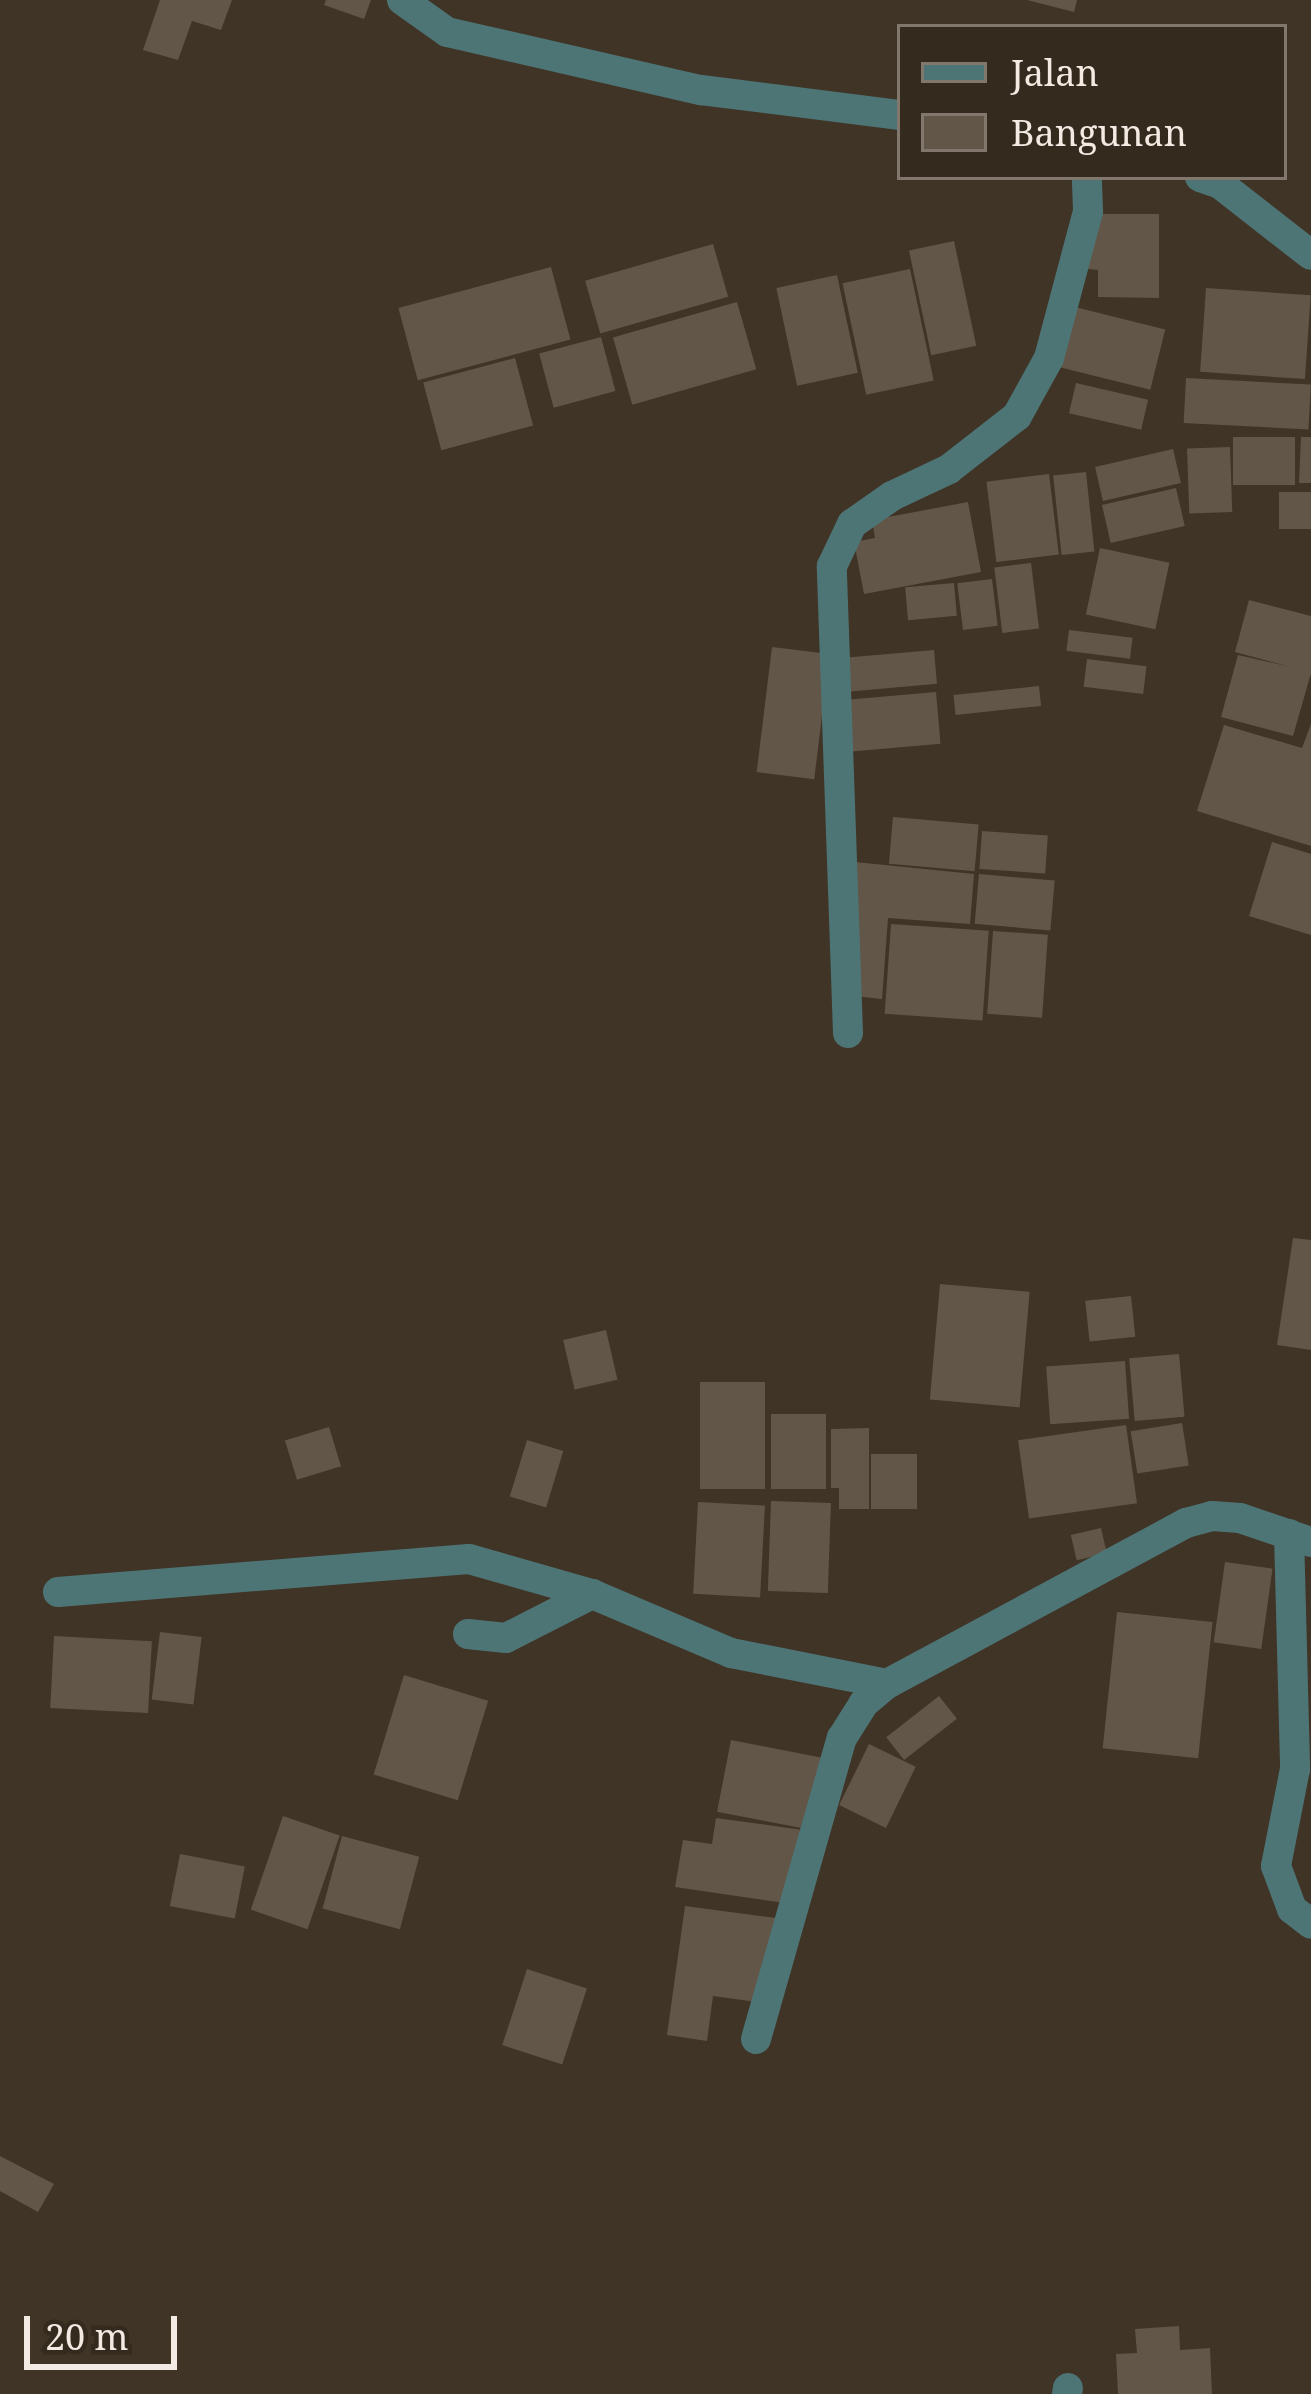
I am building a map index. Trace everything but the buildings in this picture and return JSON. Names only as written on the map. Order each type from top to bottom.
[{"type":"street","points":[[402,0],[448,32],[701,90],[897,115]]},
{"type":"street","points":[[848,1033],[832,566],[852,524],[892,496],[949,469],[1017,416],[1049,358],[1088,211],[1087,180]]},
{"type":"street","points":[[1209,180],[1311,255]]},
{"type":"street","points":[[756,2039],[850,1719],[886,1684],[1186,1523],[1212,1516],[1240,1518],[1300,1538],[1295,1769],[1276,1866],[1292,1909],[1311,1924]]},
{"type":"street","points":[[58,1592],[469,1559],[592,1594],[730,1653],[886,1684]]},
{"type":"street","points":[[467,1634],[506,1638],[592,1594]]}]
